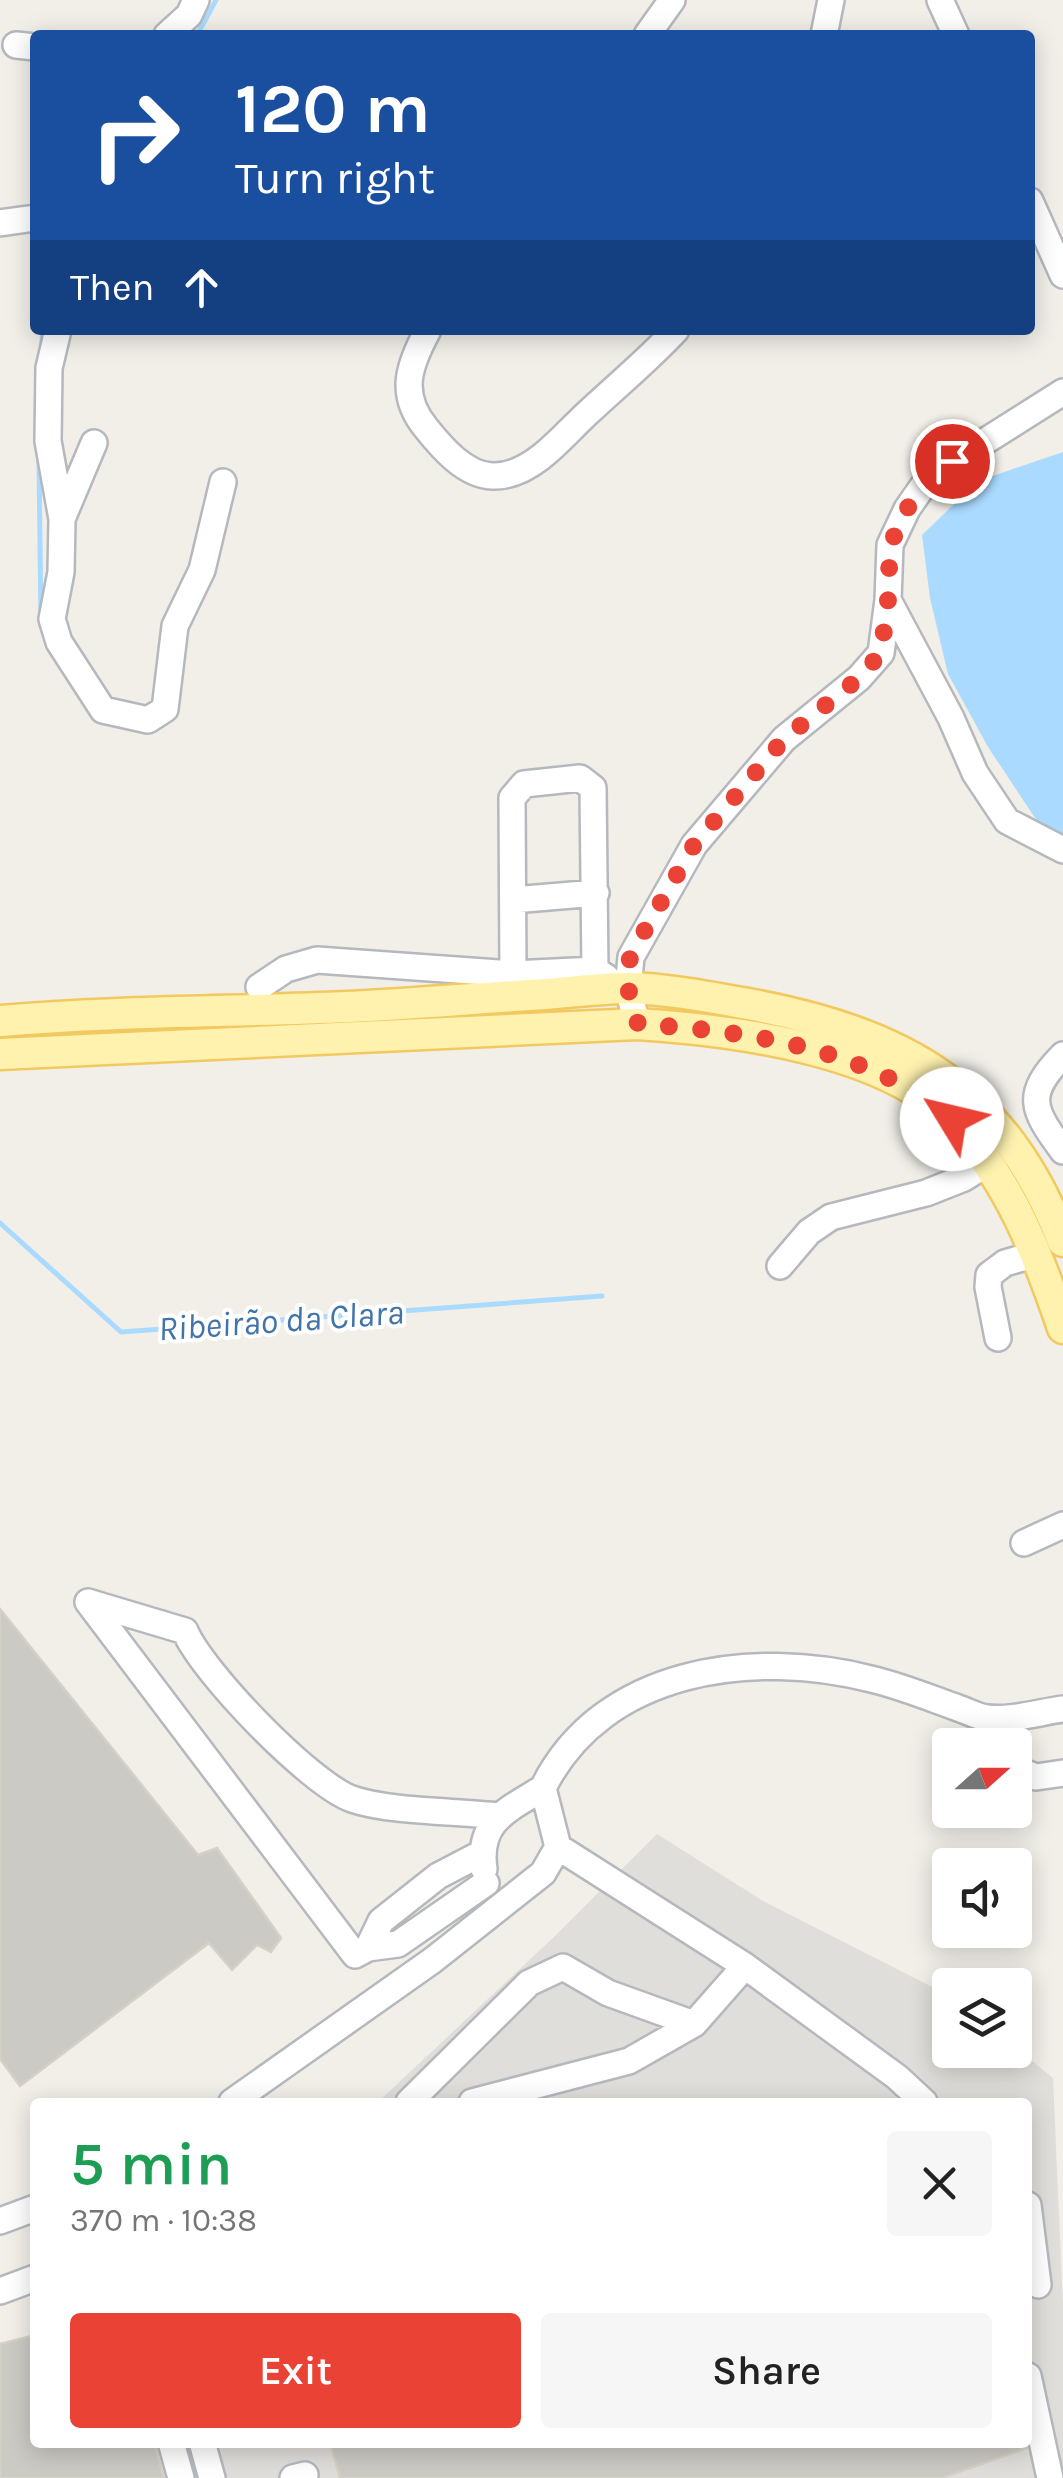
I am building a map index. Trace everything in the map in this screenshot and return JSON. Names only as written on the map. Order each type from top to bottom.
[{"type":"main road","points":[[0,1021],[70,1015],[348,1007],[628,988],[791,1012],[848,1028],[905,1051],[960,1089],[1009,1138],[1044,1193],[1063,1328]]},
{"type":"main road","points":[[0,1054],[638,1024],[717,1029],[774,1040],[892,1079],[928,1099],[952,1119],[988,1163],[1028,1232],[1050,1247]]},
{"type":"street","points":[[172,30],[189,15],[196,0]]},
{"type":"street","points":[[651,30],[672,0]]},
{"type":"street","points":[[825,30],[831,0]]},
{"type":"street","points":[[940,0],[954,30]]},
{"type":"street","points":[[1035,212],[1063,275]]},
{"type":"street","points":[[0,223],[30,219]]},
{"type":"street","points":[[57,335],[49,368],[48,441],[62,519],[61,572],[52,618],[58,642],[103,710],[148,720],[165,709],[176,626],[202,570],[223,482]]},
{"type":"street","points":[[425,335],[406,382],[417,417],[470,471],[490,476],[506,476],[542,456],[671,335]]},
{"type":"street","points":[[638,1024],[628,988],[630,956],[694,845],[784,739],[859,678],[881,653],[890,545],[907,509],[930,476],[1063,392]]},
{"type":"street","points":[[62,519],[94,443]]},
{"type":"street","points":[[888,600],[951,718],[975,773],[1008,821],[1063,850]]},
{"type":"street","points":[[514,974],[512,798],[524,784],[580,778],[593,788],[595,970]]},
{"type":"street","points":[[513,900],[596,893]]},
{"type":"street","points":[[259,986],[286,970],[317,960],[514,974],[595,970],[628,988]]},
{"type":"street","points":[[1063,1056],[1042,1077],[1036,1101],[1040,1115],[1063,1151]]},
{"type":"street","points":[[780,1266],[809,1232],[831,1217],[926,1193],[964,1178],[988,1163]]},
{"type":"street","points":[[998,1338],[989,1275],[1005,1264],[1050,1247]]},
{"type":"street","points":[[1024,1543],[1063,1525]]},
{"type":"street","points":[[486,1883],[398,1944],[355,1954],[88,1602],[184,1630],[199,1659],[307,1772],[329,1789],[374,1804],[499,1816]]},
{"type":"street","points":[[499,1906],[486,1883],[482,1853],[489,1828],[499,1816],[543,1788],[579,1735],[642,1693],[678,1679],[720,1668],[813,1667],[872,1679],[988,1718],[1063,1709]]},
{"type":"street","points":[[988,1718],[991,1728]]},
{"type":"street","points":[[1032,1775],[1063,1773]]},
{"type":"street","points":[[543,1788],[558,1846],[745,1966],[897,2077],[920,2098]]},
{"type":"street","points":[[238,2098],[434,1960],[543,1873],[558,1846]]},
{"type":"street","points":[[368,1948],[381,1921],[438,1876],[482,1853]]},
{"type":"street","points":[[487,2098],[629,2060],[694,2024],[745,1966]]},
{"type":"street","points":[[413,2098],[529,1983],[564,1967],[608,1993],[694,2024]]},
{"type":"street","points":[[0,2221],[30,2210]]},
{"type":"street","points":[[1032,2238],[1038,2285]]},
{"type":"street","points":[[0,2291],[30,2280]]},
{"type":"street","points":[[1032,2395],[1050,2478]]},
{"type":"street","points":[[172,2448],[180,2478]]},
{"type":"street","points":[[204,2448],[212,2478]]},
{"type":"shaded area","points":[[657,1834],[763,1901],[932,1987],[932,2068],[1032,2068],[1032,2061],[1053,2078],[1063,2306],[1063,2478],[178,2478],[169,2448],[1032,2448],[1032,2098],[382,2098]]},
{"type":"water","points":[[1063,452],[1063,846],[1051,842],[988,747],[948,674],[930,598],[922,535],[978,481]]},
{"type":"building","points":[[0,1609],[198,1855],[217,1848],[281,1938],[271,1952],[257,1945],[232,1970],[209,1943],[20,2086],[0,2059]]},
{"type":"building","points":[[30,2336],[30,2448],[156,2448],[164,2478],[0,2478],[0,2344]]},
{"type":"building","points":[[332,2448],[1027,2448],[942,2478],[340,2478]]},
{"type":"waterway","points":[[200,30],[216,0]]},
{"type":"waterway","points":[[41,352],[43,335]]},
{"type":"waterway","points":[[39,458],[41,626]]},
{"type":"waterway","name":"Ribeirão da Clara","points":[[0,1223],[121,1332],[602,1296]]},
{"type":"route","points":[[952,461],[930,476],[907,509],[890,545],[881,653],[859,678],[784,739],[694,845],[630,956],[628,988],[638,1024],[717,1029],[774,1040],[852,1063],[928,1099],[952,1119]]}]
